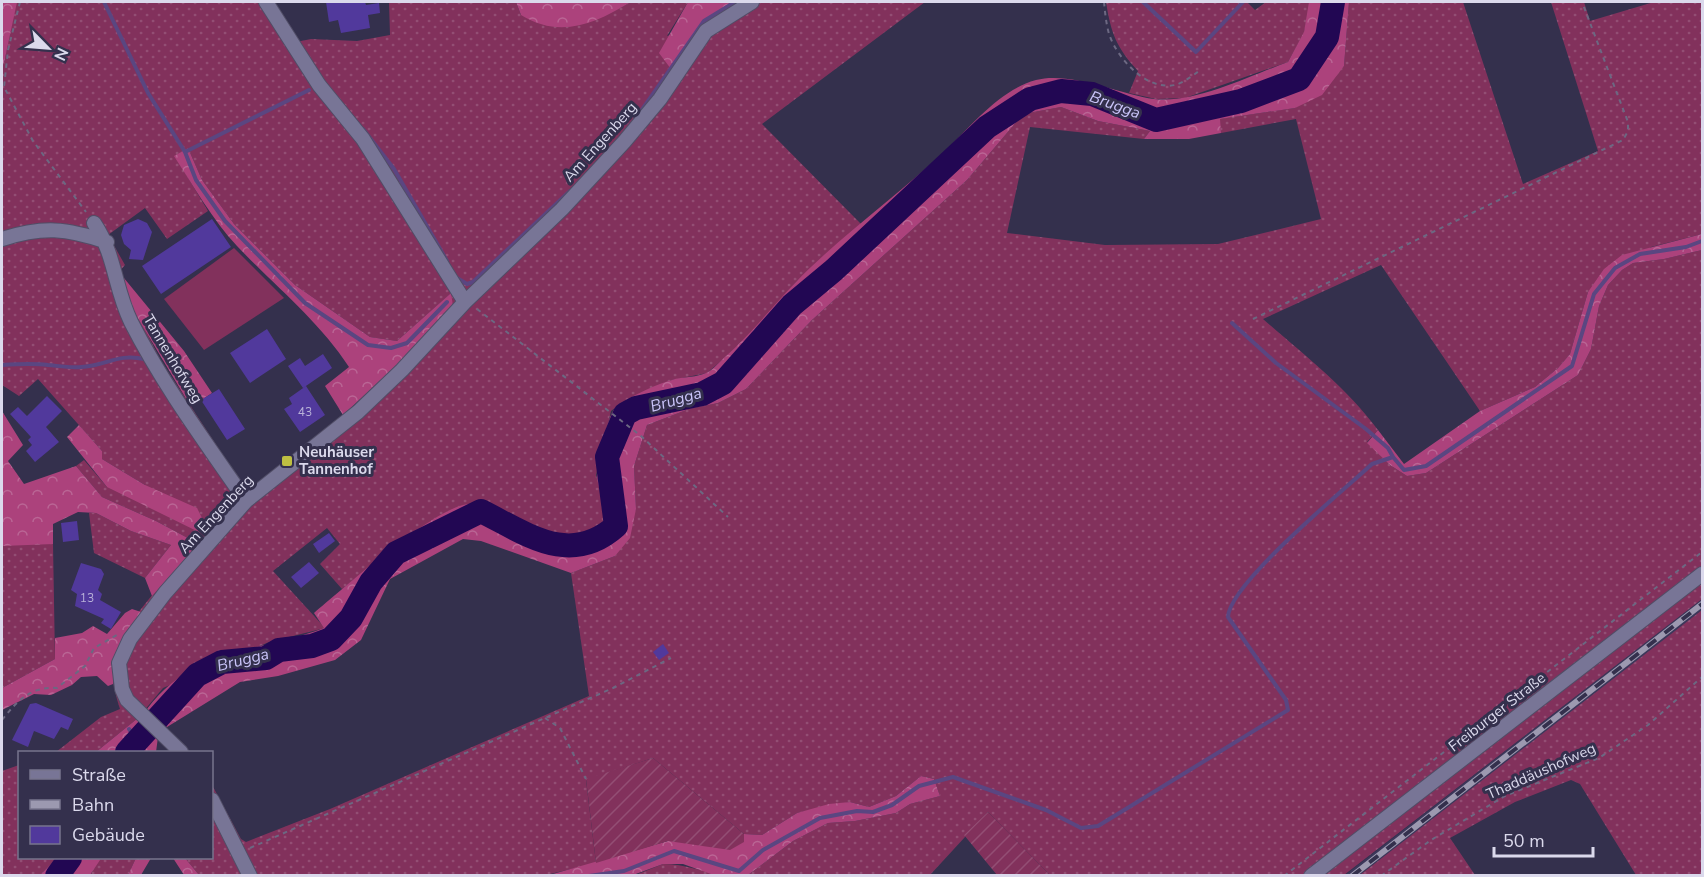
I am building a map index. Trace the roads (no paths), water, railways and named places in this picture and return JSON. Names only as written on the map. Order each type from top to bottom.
[{"type":"street","points":[[266,2],[319,85],[363,139],[465,302]]},
{"type":"street","name":"Am Engenberg","points":[[179,751],[127,700],[122,689],[119,663],[129,639],[165,593],[246,501],[358,412],[402,370],[465,302],[562,209],[624,142],[660,99],[706,31],[752,2]]},
{"type":"street","name":"Tannenhofweg","points":[[94,223],[107,242],[118,291],[131,321],[170,388],[246,501]]},
{"type":"street","points":[[2,239],[36,229],[58,229],[107,242]]},
{"type":"street","name":"Freiburger Straße","points":[[1311,876],[1702,574]]},
{"type":"street","points":[[213,802],[250,876]]},
{"type":"waterway","points":[[104,2],[148,93],[185,152],[196,180],[225,221],[305,303],[368,345],[391,348],[407,343],[447,302]]},
{"type":"waterway","points":[[639,114],[704,21],[735,2]]},
{"type":"waterway","points":[[1143,2],[1196,52],[1243,2]]},
{"type":"waterway","name":"Brugga","points":[[128,751],[197,675],[222,662],[266,658],[279,650],[312,646],[331,639],[351,618],[371,582],[396,553],[481,511],[532,537],[565,545],[582,544],[599,538],[616,526],[607,457],[625,414],[636,408],[702,394],[723,383],[792,305],[834,270],[987,127],[1030,99],[1061,91],[1092,94],[1156,120],[1241,101],[1299,79],[1327,37],[1333,2]]},
{"type":"waterway","points":[[185,152],[309,90]]},
{"type":"waterway","points":[[363,129],[394,169],[447,261]]},
{"type":"waterway","points":[[457,278],[467,284],[473,282],[570,191]]},
{"type":"waterway","points":[[589,876],[624,871],[674,851],[739,871],[763,850],[820,818],[857,811],[873,812],[892,805],[919,786],[953,777],[1046,810],[1081,828],[1098,826],[1288,710],[1286,700],[1228,617],[1233,602],[1266,561],[1372,464],[1393,457],[1404,470],[1426,466],[1572,366],[1594,294],[1615,268],[1640,254],[1686,247],[1702,241]]},
{"type":"waterway","points":[[1232,323],[1276,363],[1366,429],[1388,448],[1393,457]]},
{"type":"waterway","points":[[2,365],[37,364],[77,367],[127,358],[144,359]]},
{"type":"waterway","points":[[129,729],[137,740]]},
{"type":"waterway","name":"Brugga","points":[[57,876],[69,859]]},
{"type":"railway","points":[[1352,876],[1702,604]]},
{"type":"place","name":"Neuhäuser Tannenhof","points":[[287,461]]}]
